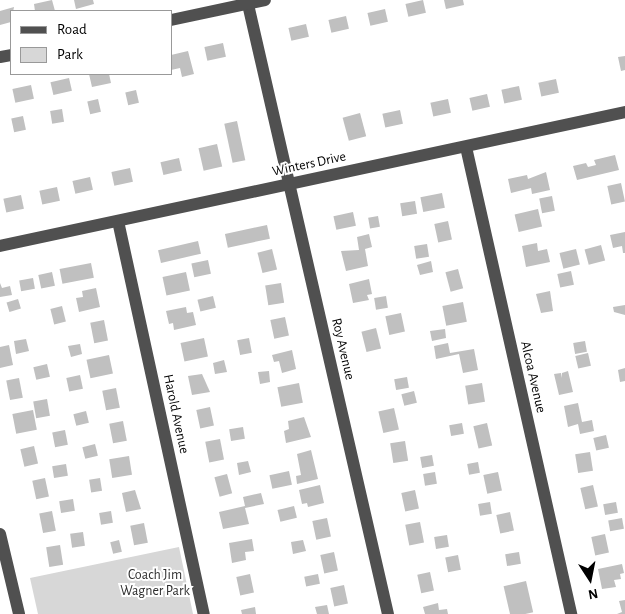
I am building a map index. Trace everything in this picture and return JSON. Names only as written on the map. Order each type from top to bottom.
[{"type":"street","points":[[172,20],[248,2],[265,0]]},
{"type":"street","name":"Roy Avenue","points":[[248,2],[388,614]]},
{"type":"street","name":"Winters Drive","points":[[0,246],[625,112]]},
{"type":"street","name":"Alcoa Avenue","points":[[466,147],[571,614]]},
{"type":"street","name":"Harold Avenue","points":[[118,221],[204,614]]},
{"type":"street","points":[[0,534],[19,614]]},
{"type":"green space","name":"Coach Jim Wagner Park","points":[[179,547],[193,614],[38,614],[30,578]]},
{"type":"building","points":[[52,0],[55,10],[35,10],[34,4]]},
{"type":"building","points":[[74,0],[93,0],[94,4],[76,9]]},
{"type":"building","points":[[423,0],[426,13],[408,17],[405,4]]},
{"type":"building","points":[[444,0],[463,0],[464,5],[446,9]]},
{"type":"building","points":[[14,7],[13,10],[10,10],[10,22],[0,25],[0,11]]},
{"type":"building","points":[[385,9],[388,22],[370,26],[367,13]]},
{"type":"building","points":[[346,16],[349,29],[331,33],[328,20]]},
{"type":"building","points":[[306,24],[309,37],[291,41],[288,28]]},
{"type":"building","points":[[223,43],[226,57],[207,61],[204,47]]},
{"type":"building","points":[[188,51],[194,74],[182,77],[180,68],[172,70],[172,55]]},
{"type":"building","points":[[625,56],[625,70],[621,71],[618,57]]},
{"type":"building","points":[[89,75],[109,75],[111,83],[92,87]]},
{"type":"building","points":[[69,78],[72,91],[53,95],[50,82]]},
{"type":"building","points":[[556,79],[559,93],[541,96],[538,83]]},
{"type":"building","points":[[31,85],[34,99],[15,103],[12,89]]},
{"type":"building","points":[[519,86],[522,100],[504,103],[501,90]]},
{"type":"building","points":[[136,90],[139,103],[128,105],[125,92]]},
{"type":"building","points":[[487,94],[490,107],[472,111],[469,98]]},
{"type":"building","points":[[98,99],[101,112],[90,114],[87,101]]},
{"type":"building","points":[[448,99],[451,113],[433,116],[430,103]]},
{"type":"building","points":[[62,109],[64,122],[52,124],[50,111]]},
{"type":"building","points":[[400,110],[403,124],[385,127],[382,114]]},
{"type":"building","points":[[360,113],[366,136],[349,141],[343,118]]},
{"type":"building","points":[[23,116],[26,130],[14,132],[11,118]]},
{"type":"building","points":[[237,121],[245,160],[233,163],[224,124]]},
{"type":"building","points":[[217,144],[222,166],[204,171],[198,148]]},
{"type":"building","points":[[615,155],[619,170],[577,180],[573,166],[586,163],[588,167],[596,165],[594,160]]},
{"type":"building","points":[[179,158],[182,171],[163,175],[160,162]]},
{"type":"building","points":[[130,168],[133,182],[114,186],[111,172]]},
{"type":"building","points":[[546,172],[550,190],[532,194],[531,188],[511,193],[508,179],[527,175],[528,179]]},
{"type":"building","points":[[90,177],[93,190],[75,194],[72,181]]},
{"type":"building","points":[[621,183],[625,202],[611,204],[607,186]]},
{"type":"building","points":[[57,187],[60,201],[42,204],[39,191]]},
{"type":"building","points":[[442,193],[445,208],[423,212],[420,197]]},
{"type":"building","points":[[21,195],[24,209],[6,212],[3,199]]},
{"type":"building","points":[[552,196],[555,211],[542,213],[539,198]]},
{"type":"building","points":[[415,201],[417,214],[402,216],[400,203]]},
{"type":"building","points":[[538,209],[542,227],[519,232],[515,214]]},
{"type":"building","points":[[353,212],[356,226],[336,230],[333,216]]},
{"type":"building","points":[[378,216],[380,227],[370,229],[368,218]]},
{"type":"building","points":[[448,221],[452,240],[438,242],[434,224]]},
{"type":"building","points":[[267,225],[270,239],[228,248],[225,234]]},
{"type":"building","points":[[625,232],[625,253],[623,253],[622,246],[613,248],[610,235]]},
{"type":"building","points":[[369,234],[372,247],[365,249],[368,266],[346,271],[341,251],[359,250],[357,237]]},
{"type":"building","points":[[198,241],[201,254],[161,263],[158,250]]},
{"type":"building","points":[[537,243],[538,251],[547,249],[550,262],[526,267],[522,246]]},
{"type":"building","points":[[427,244],[429,257],[416,259],[414,246]]},
{"type":"building","points":[[601,245],[605,260],[589,265],[585,249]]},
{"type":"building","points":[[272,249],[277,269],[263,273],[257,253]]},
{"type":"building","points":[[576,249],[580,265],[563,269],[560,253]]},
{"type":"building","points":[[208,260],[211,274],[194,277],[191,264]]},
{"type":"building","points":[[431,261],[433,272],[420,275],[417,265]]},
{"type":"building","points":[[91,263],[94,278],[62,284],[60,269]]},
{"type":"building","points":[[458,269],[463,288],[451,292],[445,272]]},
{"type":"building","points":[[571,271],[574,285],[560,288],[557,274]]},
{"type":"building","points":[[52,272],[55,286],[41,289],[38,275]]},
{"type":"building","points":[[186,272],[190,291],[166,296],[163,277]]},
{"type":"building","points":[[33,278],[35,289],[21,291],[19,280]]},
{"type":"building","points":[[369,279],[372,294],[367,295],[369,300],[353,303],[349,284]]},
{"type":"building","points":[[0,283],[2,288],[10,286],[12,295],[0,297]]},
{"type":"building","points":[[281,283],[284,303],[268,305],[265,286]]},
{"type":"building","points":[[96,288],[100,307],[79,312],[76,298],[83,297],[82,291]]},
{"type":"building","points":[[550,291],[553,311],[541,313],[536,294]]},
{"type":"building","points":[[213,296],[216,308],[200,312],[197,300]]},
{"type":"building","points":[[386,296],[388,308],[376,310],[374,298]]},
{"type":"building","points":[[18,299],[21,309],[9,312],[7,303]]},
{"type":"building","points":[[463,302],[467,322],[446,326],[442,306]]},
{"type":"building","points":[[625,305],[625,315],[614,312],[613,307]]},
{"type":"building","points":[[62,306],[66,322],[54,324],[50,309]]},
{"type":"building","points":[[186,307],[187,313],[193,312],[196,325],[174,330],[173,323],[169,324],[166,311]]},
{"type":"building","points":[[401,313],[405,332],[389,335],[385,316]]},
{"type":"building","points":[[285,317],[289,336],[274,339],[270,320]]},
{"type":"building","points":[[104,320],[108,341],[94,343],[90,323]]},
{"type":"building","points":[[376,328],[381,348],[367,352],[361,332]]},
{"type":"building","points":[[445,329],[446,338],[432,341],[430,331]]},
{"type":"building","points":[[204,338],[208,357],[184,362],[181,343]]},
{"type":"building","points":[[249,338],[252,353],[240,355],[237,340]]},
{"type":"building","points":[[26,339],[29,351],[16,354],[14,341]]},
{"type":"building","points":[[585,341],[587,352],[575,354],[573,343]]},
{"type":"building","points":[[448,343],[450,353],[474,349],[478,370],[463,373],[459,354],[436,359],[434,346]]},
{"type":"building","points":[[80,344],[82,354],[71,357],[68,346]]},
{"type":"building","points":[[9,345],[13,365],[0,368],[0,347]]},
{"type":"building","points":[[292,350],[296,369],[282,373],[279,361],[274,362],[272,355]]},
{"type":"building","points":[[588,353],[591,366],[578,369],[575,356]]},
{"type":"building","points":[[109,355],[113,374],[90,378],[87,360]]},
{"type":"building","points":[[224,360],[227,372],[215,374],[213,363]]},
{"type":"building","points":[[47,364],[50,377],[36,380],[33,367]]},
{"type":"building","points":[[625,368],[625,381],[620,382],[618,370]]},
{"type":"building","points":[[269,371],[270,382],[260,384],[258,372]]},
{"type":"building","points":[[568,371],[573,392],[559,395],[554,374],[561,373],[562,378],[562,373]]},
{"type":"building","points":[[202,374],[210,392],[192,395],[188,376]]},
{"type":"building","points":[[80,375],[83,389],[69,392],[66,378]]},
{"type":"building","points":[[407,377],[409,388],[396,390],[394,379]]},
{"type":"building","points":[[19,378],[23,398],[10,400],[6,380]]},
{"type":"building","points":[[299,383],[303,403],[281,407],[277,387]]},
{"type":"building","points":[[482,383],[485,402],[468,404],[465,386]]},
{"type":"building","points":[[116,388],[120,408],[106,410],[102,391]]},
{"type":"building","points":[[414,391],[417,403],[404,406],[401,394]]},
{"type":"building","points":[[47,399],[50,416],[36,418],[33,401]]},
{"type":"building","points":[[578,403],[582,422],[592,420],[594,431],[580,434],[578,424],[568,427],[564,406]]},
{"type":"building","points":[[210,407],[214,426],[200,428],[196,410]]},
{"type":"building","points":[[394,408],[399,429],[383,433],[378,412]]},
{"type":"building","points":[[33,410],[37,430],[16,434],[12,414]]},
{"type":"building","points":[[86,411],[89,423],[76,426],[73,414]]},
{"type":"building","points":[[304,417],[311,437],[286,443],[284,431],[289,429],[288,421]]},
{"type":"building","points":[[123,421],[127,441],[113,443],[109,424]]},
{"type":"building","points":[[462,423],[464,434],[451,436],[449,425]]},
{"type":"building","points":[[487,423],[492,445],[479,449],[473,426]]},
{"type":"building","points":[[243,427],[245,439],[231,441],[229,429]]},
{"type":"building","points":[[65,430],[68,445],[55,447],[52,432]]},
{"type":"building","points":[[606,435],[609,448],[596,451],[593,438]]},
{"type":"building","points":[[220,439],[224,460],[209,462],[205,442]]},
{"type":"building","points":[[405,441],[408,461],[393,463],[390,443]]},
{"type":"building","points":[[95,444],[98,456],[85,459],[82,447]]},
{"type":"building","points":[[34,446],[38,464],[24,467],[20,449]]},
{"type":"building","points":[[311,450],[318,479],[297,484],[296,476],[301,475],[297,454]]},
{"type":"building","points":[[590,452],[593,471],[578,473],[575,454]]},
{"type":"building","points":[[432,455],[434,466],[422,468],[420,457]]},
{"type":"building","points":[[129,456],[132,475],[112,478],[109,459]]},
{"type":"building","points":[[248,461],[251,472],[239,475],[237,463]]},
{"type":"building","points":[[478,462],[480,473],[469,475],[467,464]]},
{"type":"building","points":[[66,464],[68,476],[54,478],[52,466]]},
{"type":"building","points":[[289,471],[292,485],[272,489],[269,475]]},
{"type":"building","points":[[435,472],[437,484],[425,486],[423,474]]},
{"type":"building","points":[[498,472],[502,491],[487,494],[483,475]]},
{"type":"building","points":[[227,474],[232,493],[220,497],[214,477]]},
{"type":"building","points":[[45,478],[49,497],[36,499],[32,481]]},
{"type":"building","points":[[100,478],[102,491],[91,493],[89,480]]},
{"type":"building","points":[[320,485],[324,503],[308,507],[307,503],[302,504],[299,490]]},
{"type":"building","points":[[593,485],[598,506],[585,509],[580,488]]},
{"type":"building","points":[[135,490],[141,509],[126,512],[122,493]]},
{"type":"building","points":[[415,490],[419,509],[405,511],[401,493]]},
{"type":"building","points":[[261,493],[264,504],[245,508],[249,524],[223,529],[219,512],[245,506],[243,497]]},
{"type":"building","points":[[73,499],[75,511],[61,513],[59,501]]},
{"type":"building","points":[[490,502],[492,514],[480,516],[478,504]]},
{"type":"building","points":[[616,502],[618,513],[605,515],[603,504]]},
{"type":"building","points":[[294,506],[297,518],[280,522],[278,510]]},
{"type":"building","points":[[52,511],[56,531],[43,533],[39,513]]},
{"type":"building","points":[[111,511],[113,523],[101,525],[99,513]]},
{"type":"building","points":[[510,512],[514,531],[500,533],[496,515]]},
{"type":"building","points":[[327,518],[331,537],[316,540],[312,521]]},
{"type":"building","points":[[622,518],[624,529],[610,531],[608,520]]},
{"type":"building","points":[[420,522],[424,543],[409,545],[405,525]]},
{"type":"building","points":[[144,523],[148,543],[134,545],[130,526]]},
{"type":"building","points":[[83,532],[85,546],[72,548],[70,534]]},
{"type":"building","points":[[605,534],[609,553],[595,555],[591,537]]},
{"type":"building","points":[[447,535],[449,547],[436,549],[434,537]]},
{"type":"building","points":[[252,539],[254,551],[245,552],[246,560],[232,563],[229,543]]},
{"type":"building","points":[[119,540],[122,552],[113,554],[110,542]]},
{"type":"building","points":[[303,540],[306,551],[293,554],[291,542]]},
{"type":"building","points":[[60,545],[63,565],[49,567],[46,547]]},
{"type":"building","points":[[334,552],[338,571],[324,573],[320,555]]},
{"type":"building","points":[[519,552],[521,564],[507,566],[505,554]]},
{"type":"building","points":[[458,555],[461,570],[448,572],[445,557]]},
{"type":"building","points":[[622,564],[624,573],[620,574],[621,579],[614,580],[616,587],[602,589],[598,569]]},
{"type":"building","points":[[430,572],[434,591],[421,593],[417,575]]},
{"type":"building","points":[[250,574],[254,593],[240,595],[236,577]]},
{"type":"building","points":[[318,574],[320,584],[306,586],[304,577]]},
{"type":"building","points":[[526,581],[533,612],[510,614],[504,586]]},
{"type":"building","points":[[344,585],[348,604],[334,606],[330,588]]},
{"type":"building","points":[[625,600],[625,614],[617,614],[622,612],[619,601]]},
{"type":"building","points":[[438,603],[439,610],[447,609],[448,614],[425,614],[423,607]]},
{"type":"building","points":[[327,605],[329,614],[317,614],[315,607]]},
{"type":"building","points":[[255,607],[256,614],[242,614],[241,610]]}]
